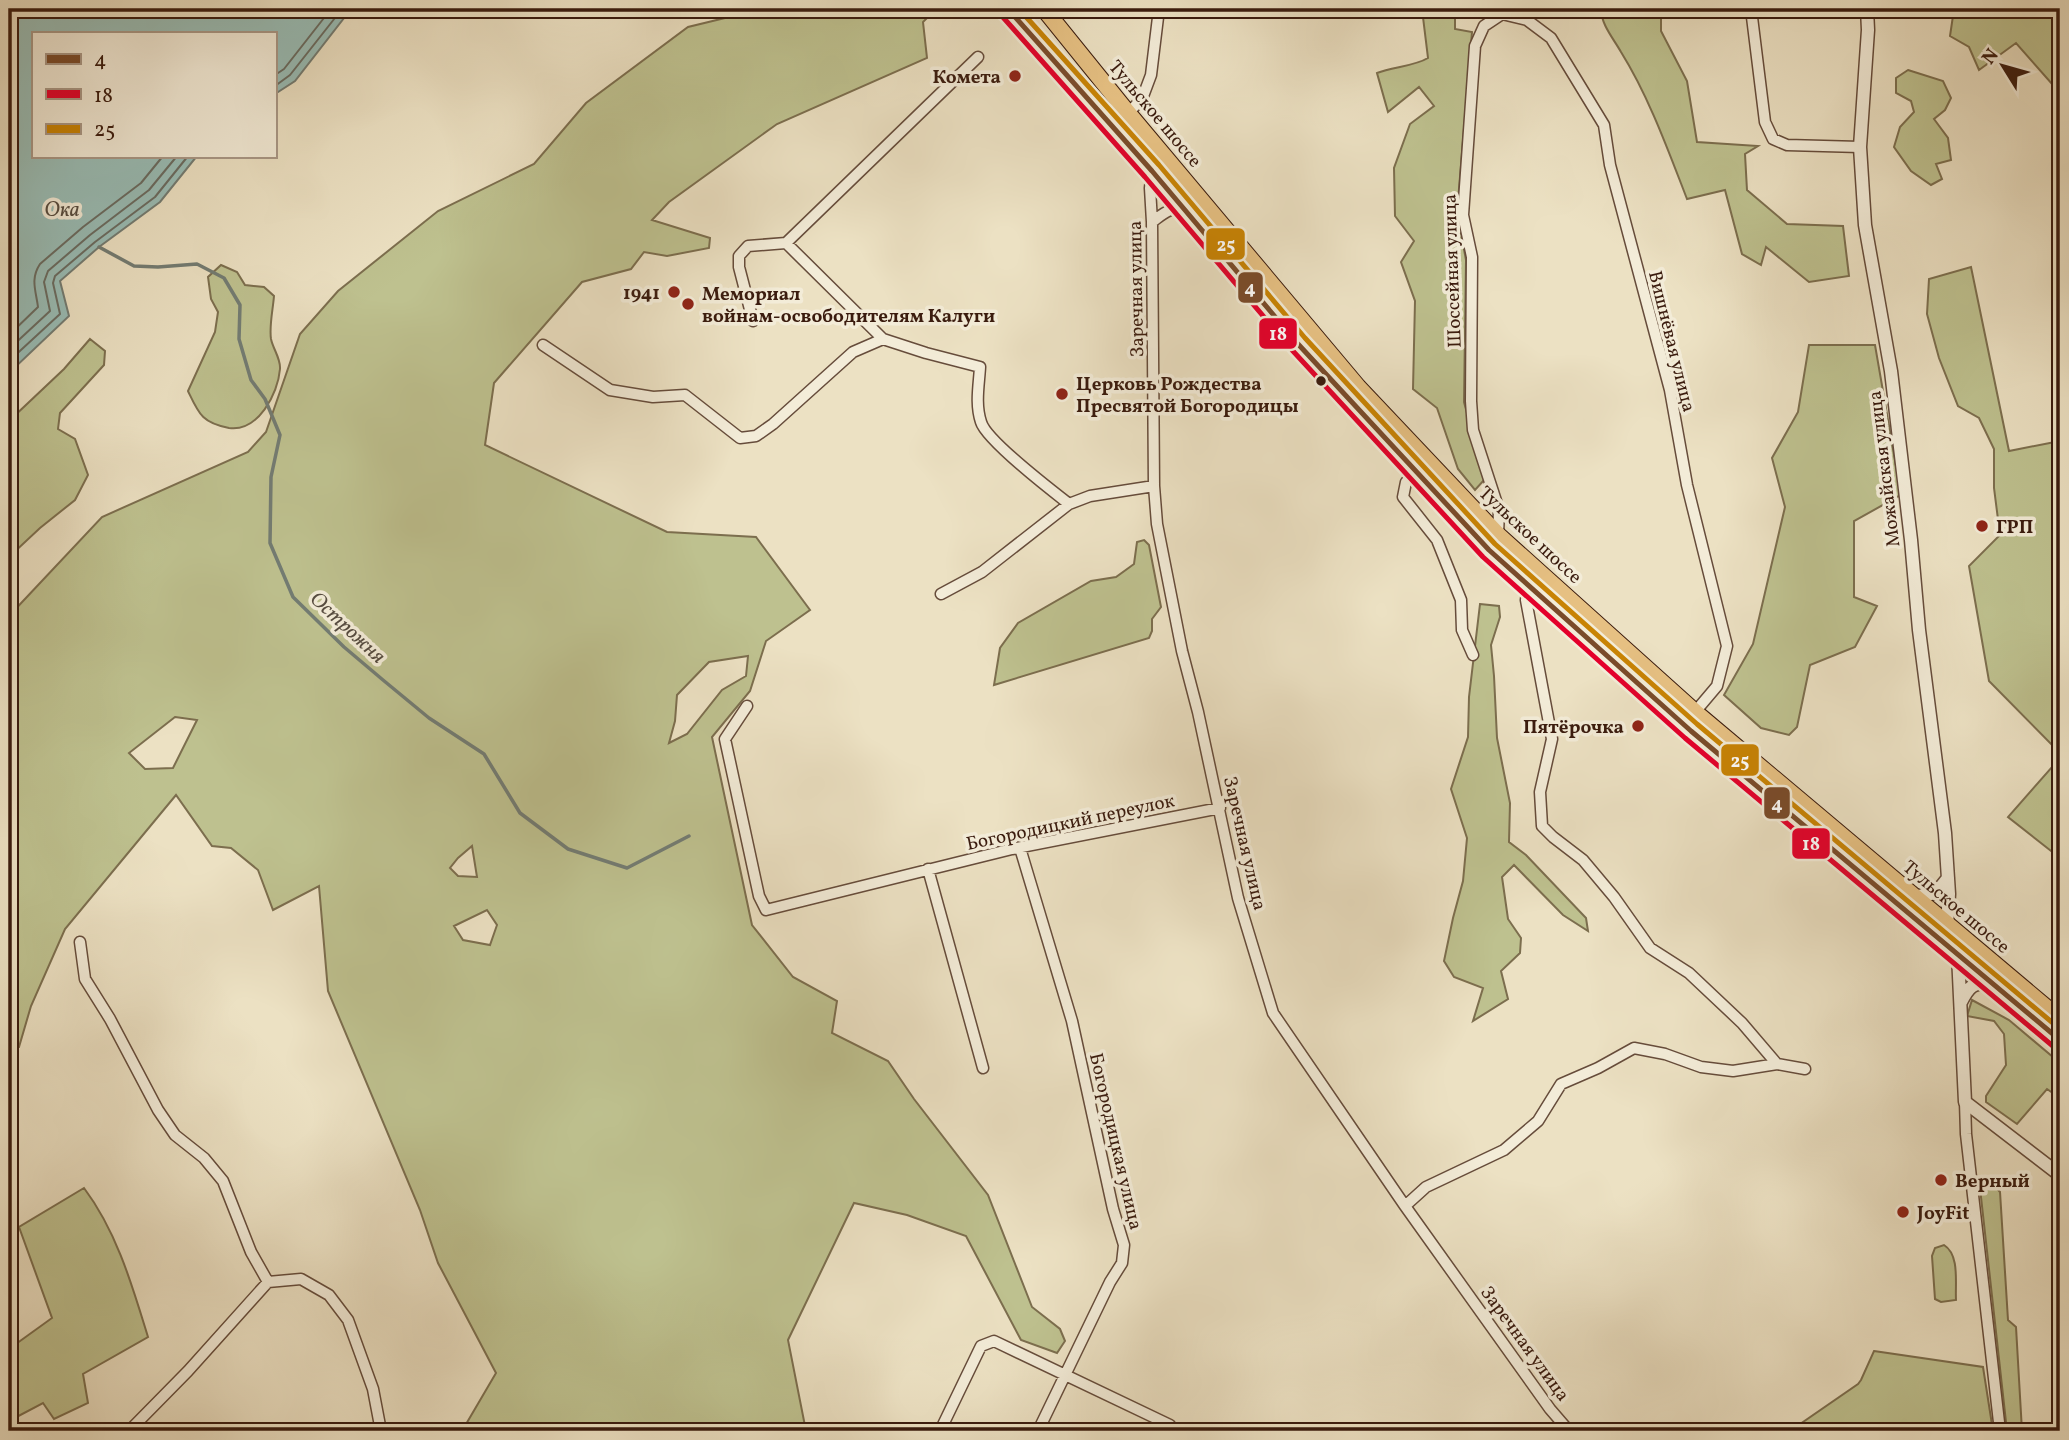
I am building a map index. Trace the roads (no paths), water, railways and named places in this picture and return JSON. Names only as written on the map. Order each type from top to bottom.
[{"type":"main road","name":"Тульское шоссе","points":[[1008,9],[1188,212],[1298,344],[1489,550],[1691,731],[2060,1040]]},
{"type":"main road","name":"Тульское шоссе","points":[[1044,9],[1358,387],[1498,535],[1695,712],[2060,1019]]},
{"type":"street","points":[[1128,113],[1142,99],[1151,75],[1159,9]]},
{"type":"street","points":[[1751,9],[1765,122],[1773,139],[1787,145],[1860,147]]},
{"type":"street","name":"Можайская улица","points":[[1867,9],[1860,147],[1865,225],[1891,371],[1911,540],[1919,630],[1945,833],[1947,925]]},
{"type":"street","name":"Шоссейная улица","points":[[1498,535],[1499,510],[1473,430],[1472,257],[1463,215],[1475,46],[1483,26],[1502,14]]},
{"type":"street","name":"Вишнёвая улица","points":[[1502,14],[1527,20],[1551,38],[1604,125],[1610,164],[1670,390],[1687,485],[1727,646],[1717,686],[1695,712]]},
{"type":"street","points":[[753,321],[739,267],[739,256],[748,246],[786,243],[978,57]]},
{"type":"street","name":"Заречная улица","points":[[1152,171],[1150,188],[1154,486],[1157,524],[1182,651],[1220,808],[1238,898],[1273,1013],[1405,1206],[1550,1409],[1569,1431]]},
{"type":"street","points":[[1152,222],[1171,209],[1178,208],[1188,212]]},
{"type":"street","points":[[786,243],[883,340],[980,367],[977,399],[981,424],[1010,456],[1069,505]]},
{"type":"street","points":[[543,345],[610,390],[653,397],[685,395],[740,439],[756,436],[773,424],[853,352],[883,340]]},
{"type":"street","points":[[1416,471],[1406,482],[1404,497],[1437,540],[1461,600],[1462,630],[1474,655]]},
{"type":"street","points":[[941,593],[982,572],[1069,505],[1090,496],[1154,486]]},
{"type":"street","points":[[1528,585],[1526,600],[1552,739],[1540,792],[1542,826],[1583,860],[1614,897],[1650,948],[1689,973],[1742,1023],[1777,1065]]},
{"type":"street","name":"Богородицкий переулок","points":[[747,706],[725,739],[759,896],[766,910],[1020,848],[1220,808]]},
{"type":"street","name":"Богородицкая улица","points":[[1020,848],[1072,1021],[1113,1209],[1124,1245],[1122,1263],[1110,1282],[1038,1431]]},
{"type":"street","points":[[928,869],[984,1068]]},
{"type":"street","points":[[1913,897],[1936,894],[1948,878]]},
{"type":"street","points":[[79,942],[85,979],[110,1019],[158,1110],[175,1135],[204,1158],[223,1181],[251,1252],[268,1282]]},
{"type":"street","points":[[1958,955],[1966,1134],[2000,1431]]},
{"type":"street","points":[[1961,1002],[1973,985],[1980,982],[1992,983]]},
{"type":"street","points":[[1405,1206],[1426,1187],[1504,1150],[1538,1121],[1561,1084],[1634,1048],[1665,1055],[1701,1068],[1733,1070],[1777,1065],[1805,1069]]},
{"type":"street","points":[[1965,1102],[2060,1175]]},
{"type":"street","points":[[129,1431],[188,1371],[268,1282],[301,1279],[329,1295],[348,1320],[373,1389],[381,1431]]},
{"type":"street","points":[[940,1431],[981,1346],[994,1341],[1170,1426]]},
{"type":"water","name":"Ока","points":[[9,9],[351,9],[295,81],[276,93],[276,32],[32,32],[32,158],[195,158],[160,202],[99,247],[60,281],[69,316],[9,373]]},
{"type":"waterway","name":"Острожня","points":[[99,247],[134,266],[197,264],[224,278],[240,305],[239,339],[251,380],[265,399],[280,435],[271,477],[270,543],[293,597],[344,647],[429,718],[484,754],[520,813],[568,849],[627,868],[689,836]]},
{"type":"place","name":"Комета","points":[[1015,76]]},
{"type":"place","name":"1941","points":[[674,292]]},
{"type":"place","name":"Мемориал войнам-освободителям Калуги","points":[[688,304]]},
{"type":"place","name":"Церковь Рождества Пресвятой Богородицы","points":[[1062,394]]},
{"type":"place","name":"ГРП","points":[[1982,526]]},
{"type":"place","name":"Пятёрочка","points":[[1638,726]]},
{"type":"place","name":"Верный","points":[[1941,1180]]},
{"type":"place","name":"JoyFit","points":[[1903,1212]]}]
